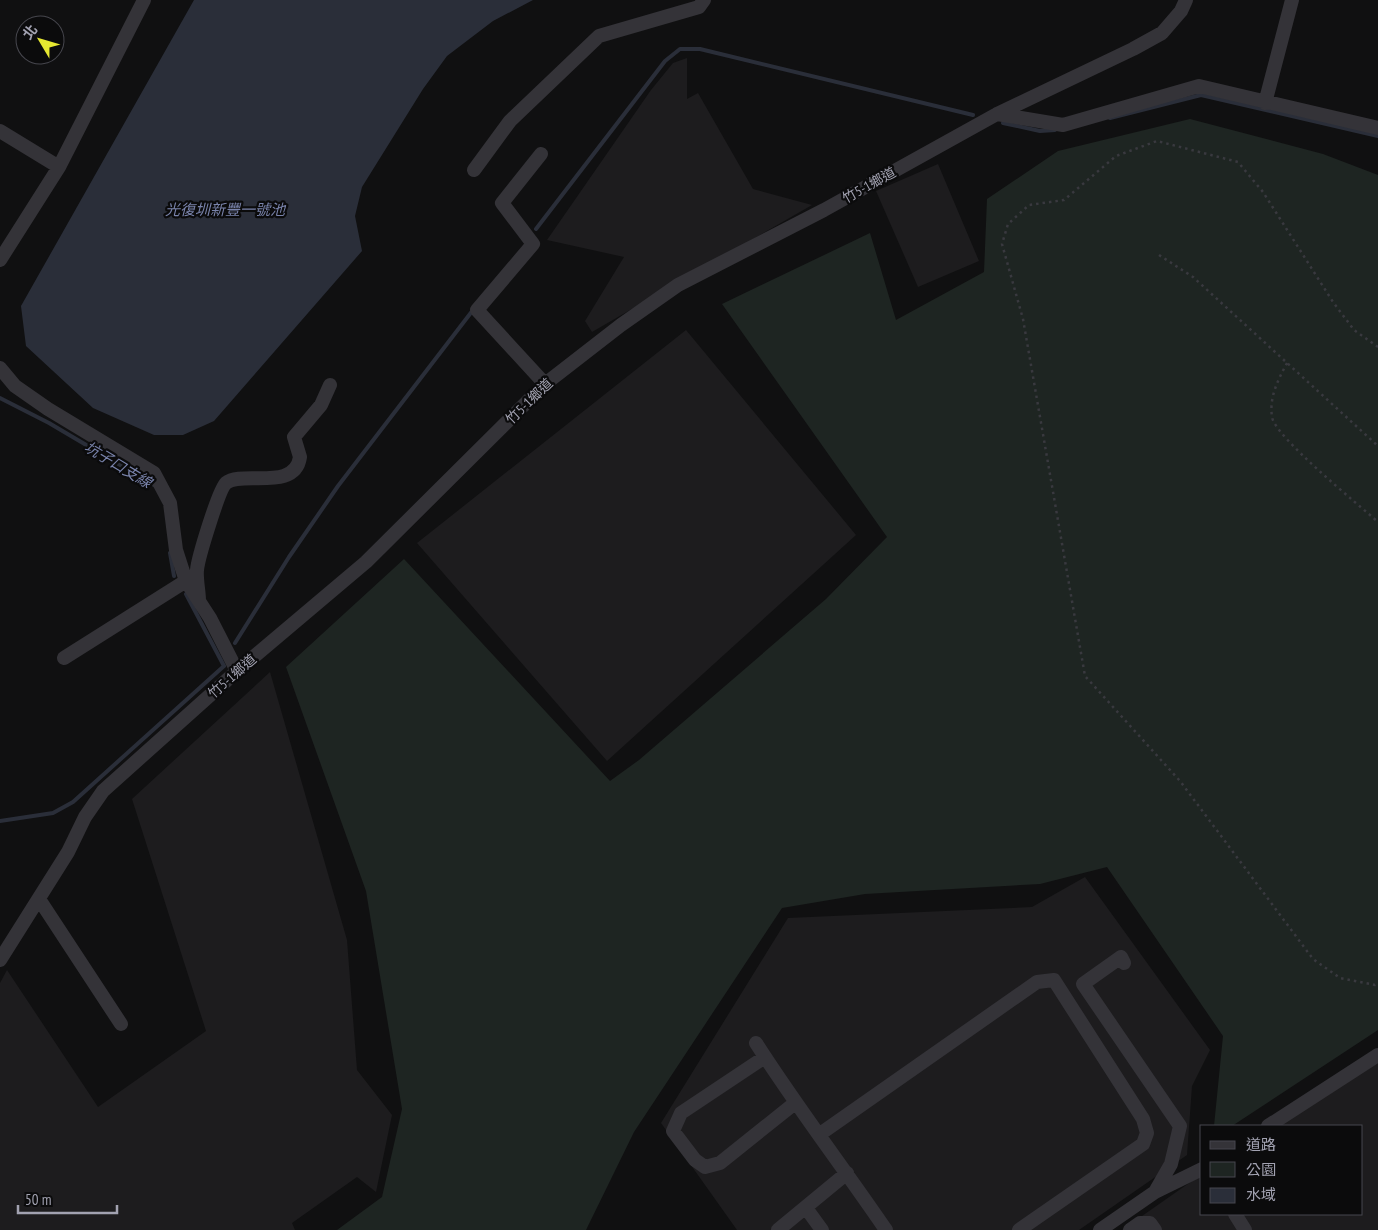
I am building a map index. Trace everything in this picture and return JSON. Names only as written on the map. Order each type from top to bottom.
[{"type":"street","points":[[0,258],[59,167],[144,0]]},
{"type":"street","points":[[474,170],[510,121],[599,36],[699,7],[704,0]]},
{"type":"street","name":"竹5-1鄉道","points":[[0,960],[5,940],[39,898],[68,852],[85,817],[103,791],[237,671],[366,562],[545,384],[621,325],[678,285],[824,210],[996,114],[1133,50],[1162,33],[1181,11],[1186,0]]},
{"type":"street","points":[[1265,103],[1292,0]]},
{"type":"street","points":[[996,114],[1063,125],[1199,86],[1378,128]]},
{"type":"street","points":[[0,131],[59,167]]},
{"type":"street","points":[[541,154],[502,203],[534,244],[477,310],[545,384]]},
{"type":"street","points":[[0,368],[15,386],[48,409],[154,473],[170,503],[176,550],[186,581],[237,671]]},
{"type":"street","points":[[199,601],[197,571],[218,497],[224,484],[233,480],[276,478],[294,468],[300,458],[294,437],[321,405],[330,385]]},
{"type":"street","points":[[64,658],[186,581]]},
{"type":"street","points":[[39,898],[121,1024]]},
{"type":"street","points":[[1124,963],[1121,957],[1083,984],[1180,1126],[1171,1164],[1155,1192]]},
{"type":"street","points":[[820,1134],[1038,982],[1054,980],[1143,1119],[1147,1133],[1143,1144],[1019,1230]]},
{"type":"street","points":[[756,1043],[886,1230]]},
{"type":"street","points":[[1270,1125],[1378,1054]]},
{"type":"street","points":[[765,1057],[681,1114],[672,1131],[695,1160],[705,1167],[720,1162],[796,1103]]},
{"type":"street","points":[[1100,1230],[1155,1192],[1200,1170]]},
{"type":"street","points":[[778,1230],[847,1173]]},
{"type":"street","points":[[806,1208],[822,1230]]},
{"type":"street","points":[[1236,1215],[1245,1230]]},
{"type":"street","points":[[1130,1230],[1140,1223],[1150,1223],[1156,1230]]},
{"type":"path","points":[[1378,347],[1354,330],[1333,302],[1263,192],[1238,162],[1157,142],[1116,156],[1064,200],[1029,206],[1008,224],[1002,244],[1023,319],[1085,676],[1180,781],[1313,959],[1340,978],[1378,984]]},
{"type":"path","points":[[1159,254],[1193,277],[1378,446]]},
{"type":"path","points":[[1287,362],[1274,391],[1272,419],[1286,440],[1378,522]]},
{"type":"shaded area","points":[[687,58],[687,99],[698,93],[753,189],[812,205],[592,332],[585,321],[624,257],[547,240],[651,90],[673,63]]},
{"type":"shaded area","points":[[938,164],[979,261],[918,287],[876,191]]},
{"type":"shaded area","points":[[686,330],[856,535],[607,761],[417,543]]},
{"type":"shaded area","points":[[270,672],[347,940],[357,1070],[392,1115],[376,1192],[357,1177],[292,1223],[295,1230],[0,1230],[0,983],[7,970],[98,1107],[206,1031],[132,799]]},
{"type":"shaded area","points":[[1085,877],[1210,1050],[1192,1086],[1187,1155],[1079,1230],[737,1230],[661,1123],[788,918],[1032,907]]},
{"type":"shaded area","points":[[1378,1049],[1378,1230],[1122,1230],[1200,1175],[1200,1215],[1363,1215],[1363,1125],[1270,1125]]},
{"type":"green space","points":[[1190,119],[1323,154],[1378,175],[1378,1030],[1234,1125],[1214,1125],[1223,1036],[1107,867],[1040,884],[865,894],[782,908],[634,1132],[586,1230],[337,1230],[382,1197],[402,1109],[366,891],[286,667],[404,559],[610,781],[639,760],[826,599],[887,537],[722,304],[870,233],[896,320],[984,272],[987,199],[1058,151]]},
{"type":"water","name":"光復圳新豐一號池","points":[[194,0],[533,0],[493,21],[447,56],[423,89],[362,187],[355,216],[362,251],[214,421],[183,435],[154,435],[93,408],[26,346],[21,306]]},
{"type":"waterway","points":[[536,229],[665,61],[680,49],[700,49],[973,115]]},
{"type":"waterway","points":[[1110,118],[1201,95],[1378,136]]},
{"type":"waterway","points":[[1003,123],[1040,131],[1055,130]]},
{"type":"waterway","points":[[235,643],[289,557],[338,486],[473,310]]},
{"type":"waterway","name":"坑子口支線","points":[[0,398],[49,423],[154,485]]},
{"type":"waterway","name":"坑子口支線","points":[[170,553],[174,576]]},
{"type":"waterway","name":"坑子口支線","points":[[186,594],[224,666]]},
{"type":"waterway","points":[[0,821],[53,813],[73,802],[224,666]]}]
